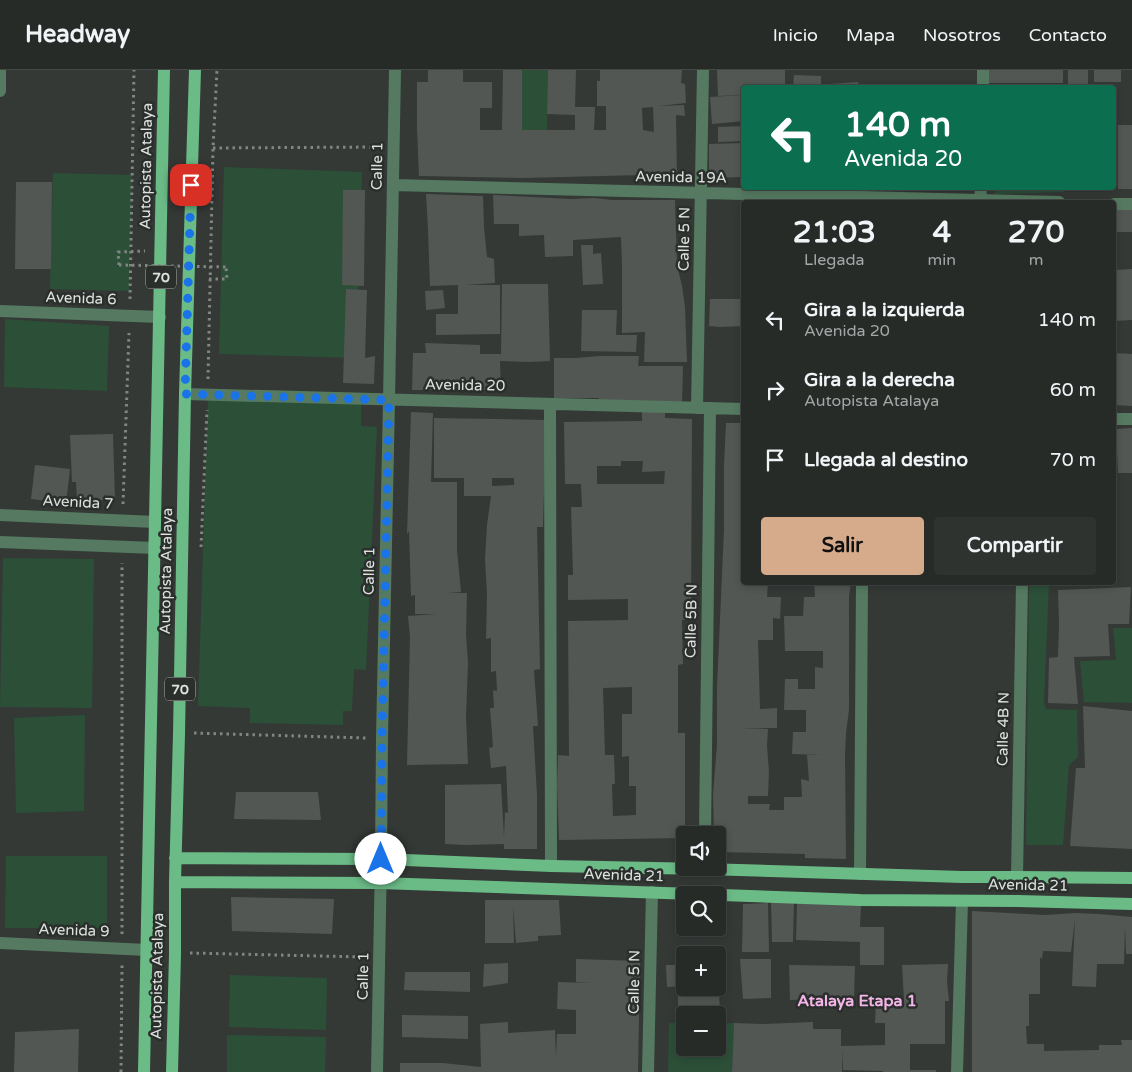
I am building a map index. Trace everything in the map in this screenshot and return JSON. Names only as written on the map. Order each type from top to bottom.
[{"type":"main road","name":"Autopista Atalaya","points":[[144,1072],[164,70]]},
{"type":"main road","name":"Autopista Atalaya","points":[[172,1072],[185,394],[195,70]]},
{"type":"main road","name":"Avenida 21","points":[[175,858],[381,859],[551,866],[676,868]]},
{"type":"main road","name":"Avenida 21","points":[[726,869],[962,877],[1132,878]]},
{"type":"main road","name":"Avenida 21","points":[[175,882],[380,883],[860,900],[1132,904]]},
{"type":"street","points":[[0,70],[0,91]]},
{"type":"street","name":"Calle 1","points":[[377,1072],[395,70]]},
{"type":"street","name":"Calle 5 N","points":[[697,408],[703,70]]},
{"type":"street","points":[[983,70],[983,85]]},
{"type":"street","name":"Avenida 19A","points":[[393,185],[701,193],[981,197],[1028,200]]},
{"type":"street","points":[[1116,204],[1132,204]]},
{"type":"street","name":"Avenida 6","points":[[0,311],[160,317]]},
{"type":"street","name":"Avenida 20","points":[[185,394],[741,409]]},
{"type":"street","points":[[550,404],[551,866]]},
{"type":"street","name":"Calle 5B N","points":[[705,826],[710,408]]},
{"type":"street","points":[[1116,419],[1132,419]]},
{"type":"street","name":"Avenida 7","points":[[0,515],[155,522]]},
{"type":"street","points":[[0,542],[155,548]]},
{"type":"street","points":[[860,874],[862,585]]},
{"type":"street","name":"Calle 4B N","points":[[1017,877],[1022,585]]},
{"type":"street","name":"Calle 5 N","points":[[648,1072],[652,892]]},
{"type":"street","points":[[957,1072],[962,901]]},
{"type":"street","name":"Avenida 9","points":[[0,943],[147,950]]},
{"type":"path","points":[[122,520],[130,316],[134,70]]},
{"type":"path","points":[[192,148],[394,147]]},
{"type":"path","points":[[161,251],[118,252],[119,265],[226,267],[227,279],[189,280]]},
{"type":"path","points":[[121,1072],[122,547]]},
{"type":"path","points":[[179,734],[382,738]]},
{"type":"path","points":[[175,954],[379,957]]},
{"type":"green space","points":[[522,70],[548,70],[547,130],[522,130]]},
{"type":"green space","points":[[224,167],[362,172],[356,358],[219,354]]},
{"type":"green space","points":[[53,173],[132,175],[129,291],[50,289]]},
{"type":"green space","points":[[995,190],[1064,190],[1064,192],[995,194]]},
{"type":"green space","points":[[5,319],[109,326],[107,391],[4,387]]},
{"type":"green space","points":[[208,395],[361,404],[361,426],[377,427],[366,670],[354,669],[352,711],[343,711],[343,725],[250,723],[250,708],[198,706]]},
{"type":"green space","points":[[3,558],[94,559],[92,708],[0,707]]},
{"type":"green space","points":[[1029,585],[1049,585],[1044,703],[1046,709],[1077,710],[1078,757],[1069,765],[1063,845],[1026,845]]},
{"type":"green space","points":[[1113,628],[1132,628],[1132,703],[1084,702],[1080,661],[1116,660]]},
{"type":"green space","points":[[85,715],[84,811],[16,813],[14,718]]},
{"type":"green space","points":[[6,856],[107,856],[107,928],[5,928]]},
{"type":"green space","points":[[230,975],[327,978],[326,1030],[229,1027]]},
{"type":"green space","points":[[669,1023],[676,1023],[676,1056],[726,1056],[726,1023],[734,1023],[732,1072],[668,1072]]},
{"type":"green space","points":[[227,1035],[326,1037],[325,1072],[227,1072]]},
{"type":"building","points":[[428,70],[463,70],[463,82],[492,82],[492,108],[480,108],[480,130],[502,130],[503,70],[522,70],[522,130],[575,130],[575,115],[547,114],[548,70],[576,70],[575,107],[595,107],[594,130],[606,130],[606,106],[597,106],[597,81],[600,81],[600,70],[682,70],[681,83],[685,84],[686,103],[658,106],[684,105],[685,116],[676,115],[677,177],[642,175],[523,178],[419,176],[417,82],[428,82]],"holes":[[[653,107],[654,132],[643,130],[642,108]]]},
{"type":"building","points":[[717,70],[785,70],[785,85],[741,85],[741,95],[718,96]]},
{"type":"building","points":[[989,70],[1063,70],[1063,83],[989,83]]},
{"type":"building","points":[[1068,70],[1088,70],[1088,85],[1068,85]]},
{"type":"building","points":[[1094,70],[1121,70],[1121,82],[1094,82]]},
{"type":"building","points":[[794,75],[821,76],[821,85],[793,85]]},
{"type":"building","points":[[858,82],[858,85],[829,85]]},
{"type":"building","points":[[741,95],[741,121],[712,124],[710,97]]},
{"type":"building","points":[[1118,125],[1132,125],[1132,189],[1118,189]]},
{"type":"building","points":[[741,126],[741,141],[718,142],[718,127]]},
{"type":"building","points":[[741,143],[741,177],[709,178],[709,144]]},
{"type":"building","points":[[16,182],[52,182],[51,269],[15,269]]},
{"type":"building","points":[[343,190],[365,190],[364,286],[342,285]]},
{"type":"building","points":[[426,194],[483,196],[487,257],[494,259],[495,283],[465,285],[500,285],[500,334],[436,335],[436,314],[458,314],[458,285],[430,286]]},
{"type":"building","points":[[493,195],[571,199],[675,200],[677,265],[685,307],[687,362],[644,362],[645,332],[622,333],[621,237],[573,240],[573,256],[545,257],[544,235],[519,236],[519,224],[494,224]]},
{"type":"building","points":[[1116,210],[1132,210],[1132,232],[1116,232]]},
{"type":"building","points":[[581,245],[593,245],[593,254],[601,253],[603,284],[583,285]]},
{"type":"building","points":[[1132,269],[1132,320],[1116,321],[1116,270]]},
{"type":"building","points":[[502,284],[548,284],[550,361],[500,361],[501,390],[412,390],[413,353],[426,353],[425,343],[480,345],[480,354],[501,354]]},
{"type":"building","points":[[346,289],[367,290],[365,358],[375,356],[374,384],[343,383]]},
{"type":"building","points":[[443,290],[445,308],[426,310],[425,291]]},
{"type":"building","points":[[710,299],[741,299],[741,326],[709,326]]},
{"type":"building","points":[[582,310],[617,310],[616,335],[637,335],[636,352],[581,351]]},
{"type":"building","points":[[1116,353],[1132,354],[1132,406],[1116,405]]},
{"type":"building","points":[[639,356],[638,366],[683,366],[682,405],[599,405],[599,398],[554,398],[554,358]]},
{"type":"building","points":[[642,407],[665,407],[665,418],[692,419],[691,620],[682,620],[683,664],[678,665],[678,733],[685,733],[685,826],[676,826],[676,838],[559,840],[558,755],[569,756],[568,621],[628,620],[628,599],[568,600],[568,575],[573,575],[571,507],[582,507],[581,484],[565,484],[564,422],[642,421]],"holes":[[[621,461],[643,461],[642,472],[665,471],[664,484],[597,484],[597,466],[621,466]],[[632,687],[632,714],[622,714],[622,757],[629,756],[629,786],[636,786],[636,815],[613,816],[612,784],[615,784],[614,755],[605,755],[603,688]]]},
{"type":"building","points":[[411,412],[433,413],[431,482],[457,482],[457,550],[461,592],[447,593],[467,593],[466,635],[468,662],[466,717],[468,764],[407,765],[410,637],[408,616],[436,614],[415,614],[415,595],[411,596],[409,531],[407,534]]},
{"type":"building","points":[[434,418],[546,420],[543,527],[537,527],[540,669],[534,670],[538,726],[533,726],[537,795],[537,849],[504,849],[504,844],[445,844],[445,785],[501,784],[504,837],[505,812],[508,813],[506,766],[491,768],[489,748],[493,747],[490,708],[494,708],[493,690],[497,691],[496,671],[491,672],[491,638],[486,639],[487,594],[485,559],[491,496],[464,496],[464,478],[434,478]],"holes":[[[492,478],[514,478],[514,485],[492,486]]]},
{"type":"building","points":[[726,423],[741,423],[741,585],[768,585],[767,597],[781,597],[780,619],[773,618],[773,640],[758,640],[760,709],[777,708],[777,728],[740,728],[768,729],[768,796],[748,796],[748,804],[770,804],[769,810],[784,810],[784,797],[802,797],[801,779],[809,781],[807,755],[821,755],[792,754],[793,732],[806,732],[806,710],[784,710],[785,679],[798,679],[798,689],[815,689],[815,667],[823,668],[823,651],[785,651],[784,616],[803,616],[804,597],[815,597],[814,585],[851,585],[849,710],[845,755],[846,859],[805,858],[805,854],[726,852],[726,826],[714,826],[713,795],[717,745],[717,687],[724,529]]},
{"type":"building","points":[[1132,428],[1132,473],[1118,473],[1116,429]]},
{"type":"building","points":[[113,434],[115,500],[77,501],[76,482],[72,482],[70,435]]},
{"type":"building","points":[[35,465],[70,469],[66,503],[31,499]]},
{"type":"building","points":[[1131,587],[1129,624],[1108,624],[1110,656],[1074,657],[1078,704],[1048,703],[1049,658],[1058,657],[1058,590]]},
{"type":"building","points":[[1083,706],[1132,711],[1132,849],[1070,846],[1076,768],[1085,768]]},
{"type":"building","points":[[236,792],[318,792],[321,820],[234,819]]},
{"type":"building","points":[[231,897],[334,899],[332,934],[232,931]]},
{"type":"building","points":[[485,900],[559,900],[561,935],[538,936],[538,941],[516,943],[513,906],[514,943],[485,943]]},
{"type":"building","points":[[794,902],[793,942],[772,942],[771,903]]},
{"type":"building","points":[[768,903],[769,952],[742,952],[743,904]]},
{"type":"building","points":[[797,903],[861,905],[860,927],[884,927],[884,965],[860,965],[860,942],[796,940]]},
{"type":"building","points":[[972,911],[1046,915],[1075,913],[1132,917],[1132,954],[1126,954],[1125,926],[1124,964],[1097,964],[1096,987],[1072,986],[1075,919],[1071,952],[1043,951],[1042,959],[1040,957],[1040,994],[1029,994],[1029,1026],[1026,1026],[1027,1044],[1044,1044],[1044,1051],[1099,1050],[1099,1045],[1122,1045],[1121,1040],[1132,1040],[1132,1072],[972,1072]]},
{"type":"building","points":[[576,959],[640,961],[638,1072],[400,1072],[400,1063],[443,1063],[481,1067],[480,1024],[508,1022],[508,1033],[555,1030],[556,1057],[557,1034],[576,1034],[576,1010],[557,1009],[558,982],[592,983],[576,982]]},
{"type":"building","points":[[740,959],[771,959],[771,998],[743,999]]},
{"type":"building","points":[[508,963],[508,983],[483,987],[484,964]]},
{"type":"building","points":[[948,964],[949,1001],[945,1001],[945,1044],[910,1044],[910,1070],[936,1070],[936,1072],[843,1070],[842,1050],[842,1072],[732,1072],[734,1023],[813,1022],[813,1029],[841,1029],[841,1046],[885,1045],[885,1023],[875,1023],[876,1001],[904,1000],[902,965]]},
{"type":"building","points":[[666,965],[676,965],[676,986],[667,987]]},
{"type":"building","points":[[789,965],[855,966],[854,998],[790,1000]]},
{"type":"building","points":[[405,972],[470,972],[470,992],[404,990]]},
{"type":"building","points":[[678,996],[719,996],[720,1006],[678,1006]]},
{"type":"building","points":[[402,1015],[468,1016],[468,1039],[402,1037]]},
{"type":"building","points":[[79,1029],[78,1072],[14,1072],[15,1032]]},
{"type":"district","name":"Atalaya Etapa 1","points":[[857,1000]]},
{"type":"route","points":[[191,185],[185,394],[389,400],[381,859]]}]
